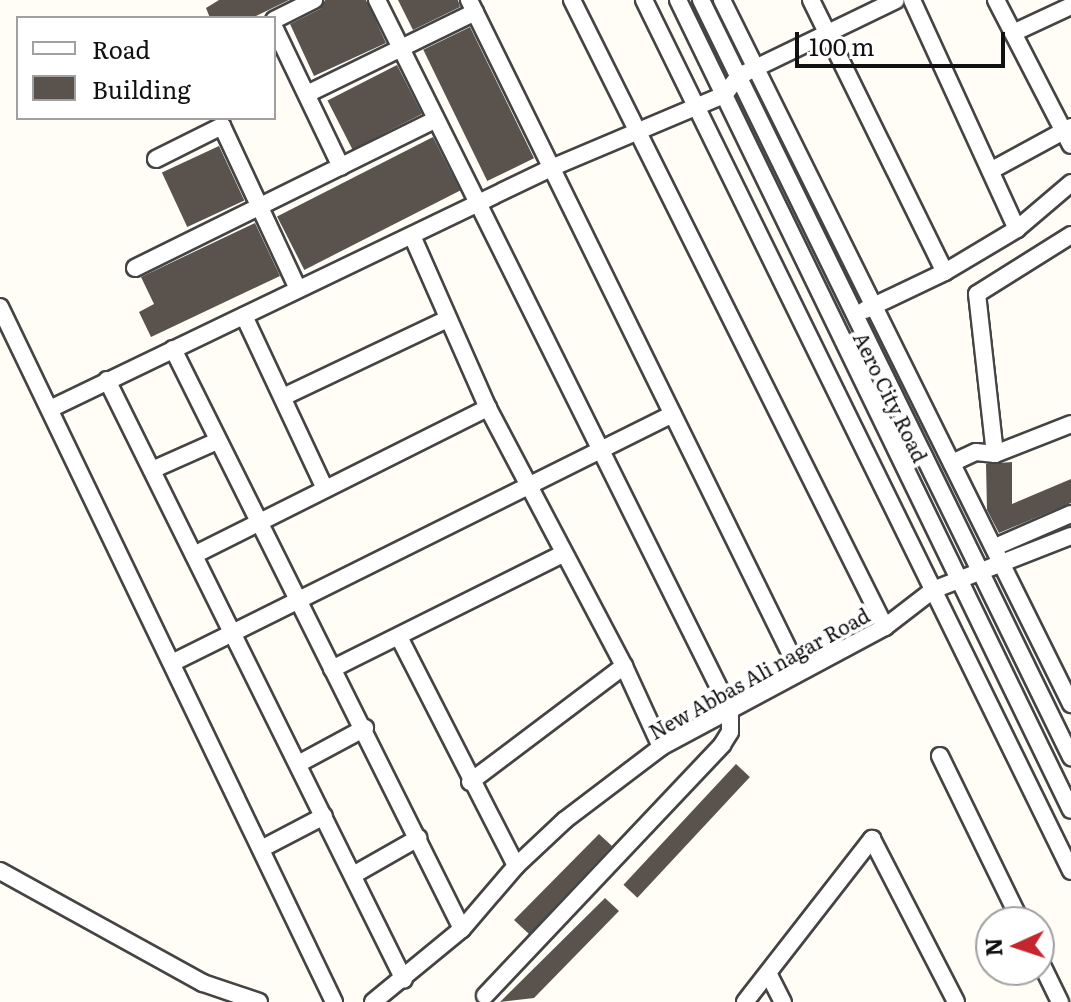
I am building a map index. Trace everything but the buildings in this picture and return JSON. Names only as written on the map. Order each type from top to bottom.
[{"type":"street","points":[[276,19],[314,0]]},
{"type":"street","points":[[377,0],[598,452],[730,710],[730,732],[722,745],[485,996]]},
{"type":"street","points":[[572,0],[885,627]]},
{"type":"street","points":[[644,0],[1071,871]]},
{"type":"street","name":"Aero City Road","points":[[678,0],[957,581],[1071,810]]},
{"type":"street","name":"Aero City Road","points":[[701,0],[852,315],[1071,757]]},
{"type":"street","points":[[722,0],[872,308],[995,547],[1071,704]]},
{"type":"street","points":[[811,0],[945,272]]},
{"type":"street","points":[[50,409],[298,289],[413,238],[551,168],[696,107],[739,76],[896,0]]},
{"type":"street","points":[[912,0],[1017,229]]},
{"type":"street","points":[[992,170],[1068,134],[996,0]]},
{"type":"street","points":[[307,94],[401,47],[472,6],[799,671]]},
{"type":"street","points":[[1013,33],[1071,6]]},
{"type":"street","points":[[276,31],[341,167]]},
{"type":"street","points":[[135,268],[435,120]]},
{"type":"street","points":[[156,159],[222,126],[298,289]]},
{"type":"street","points":[[852,315],[945,272],[1017,229],[1071,183]]},
{"type":"street","points":[[995,454],[977,294],[1071,235]]},
{"type":"street","points":[[413,238],[488,408],[561,555],[624,666],[661,747]]},
{"type":"street","points":[[0,307],[334,1002]]},
{"type":"street","points":[[244,316],[325,489]]},
{"type":"street","points":[[283,397],[447,319]]},
{"type":"street","points":[[173,349],[215,442],[365,728],[462,929]]},
{"type":"street","points":[[107,380],[194,555],[236,631],[404,980]]},
{"type":"street","points":[[194,555],[258,520],[488,408]]},
{"type":"street","points":[[172,663],[673,414]]},
{"type":"street","points":[[952,463],[976,452],[995,454],[1071,424]]},
{"type":"street","points":[[152,470],[215,442]]},
{"type":"street","points":[[995,547],[1071,514]]},
{"type":"street","points":[[979,572],[1071,536]]},
{"type":"street","points":[[332,669],[400,639],[561,555]]},
{"type":"street","name":"New Abbas Ali nagar Road","points":[[373,1002],[404,980],[462,929],[516,866],[565,820],[661,747],[885,627],[933,590],[979,572]]},
{"type":"street","points":[[400,639],[470,782],[516,866]]},
{"type":"street","points":[[470,782],[624,666]]},
{"type":"street","points":[[300,763],[365,728]]},
{"type":"street","points":[[940,756],[1013,906]]},
{"type":"street","points":[[261,849],[324,816]]},
{"type":"street","points":[[355,874],[418,838]]},
{"type":"street","points":[[745,1002],[872,839],[956,1002]]},
{"type":"street","points":[[0,871],[203,983],[259,1002]]},
{"type":"street","points":[[768,973],[783,1002]]}]
